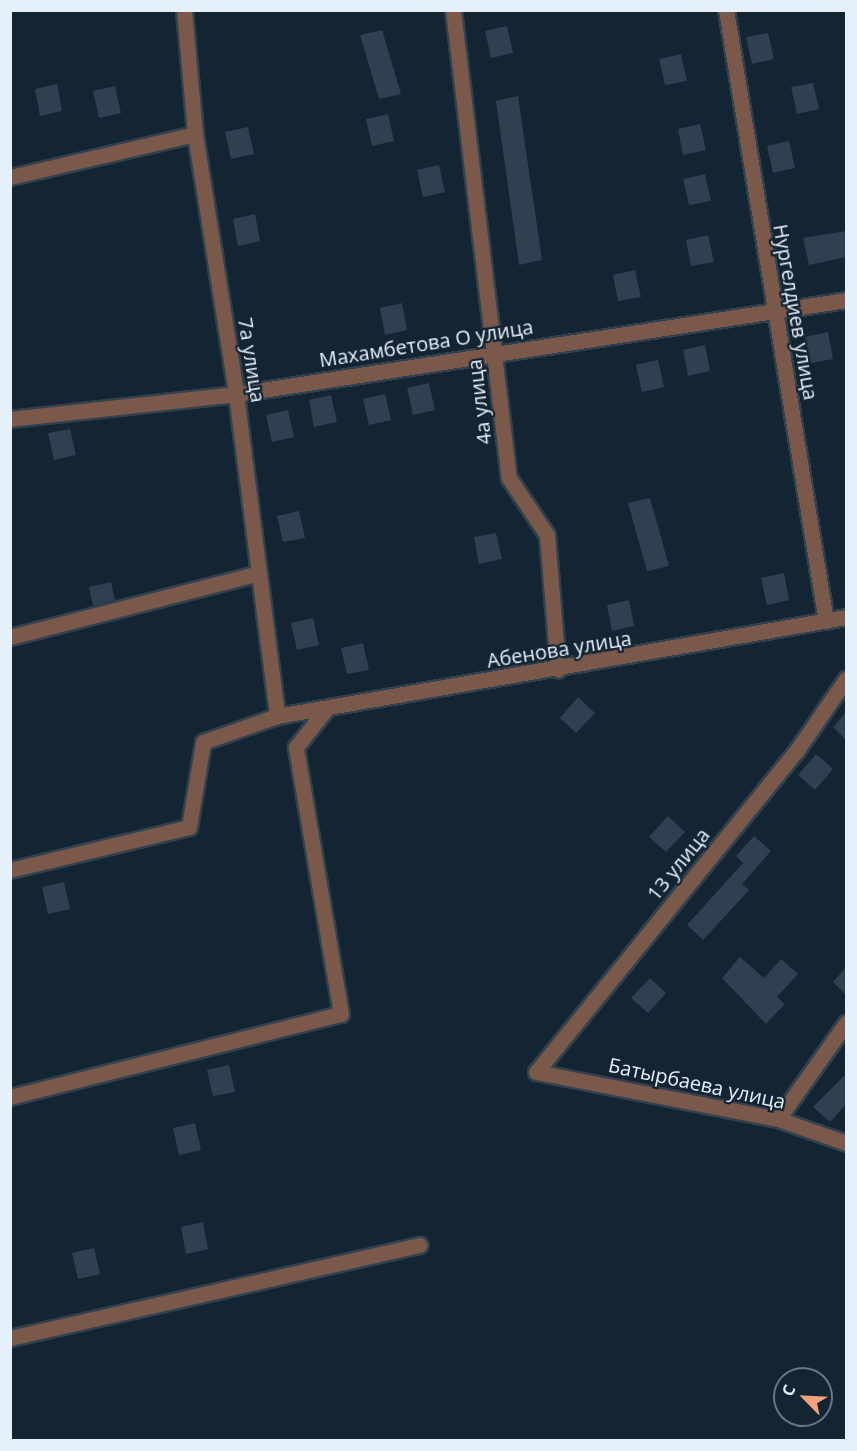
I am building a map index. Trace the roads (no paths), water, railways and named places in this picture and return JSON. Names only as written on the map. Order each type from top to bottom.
[{"type":"street","name":"7а улица","points":[[184,10],[195,134],[236,394],[277,716]]},
{"type":"street","name":"4а улица","points":[[453,10],[509,478],[547,535],[558,670]]},
{"type":"street","name":"Нургелдиев улица","points":[[726,10],[826,621]]},
{"type":"street","points":[[10,177],[195,134]]},
{"type":"street","name":"Махамбетова О улица","points":[[10,419],[236,394],[495,355],[775,308],[846,300]]},
{"type":"street","points":[[10,637],[259,573]]},
{"type":"street","name":"Абенова улица","points":[[10,870],[189,827],[203,742],[277,716],[558,670],[846,617]]},
{"type":"street","name":"13 улица","points":[[536,1072],[797,750],[846,679]]},
{"type":"street","points":[[10,1098],[341,1014],[296,747],[327,708]]},
{"type":"street","points":[[778,1119],[846,1023]]},
{"type":"street","name":"Батырбаева улица","points":[[536,1072],[778,1119],[846,1143]]},
{"type":"street","points":[[10,1338],[420,1245]]}]
